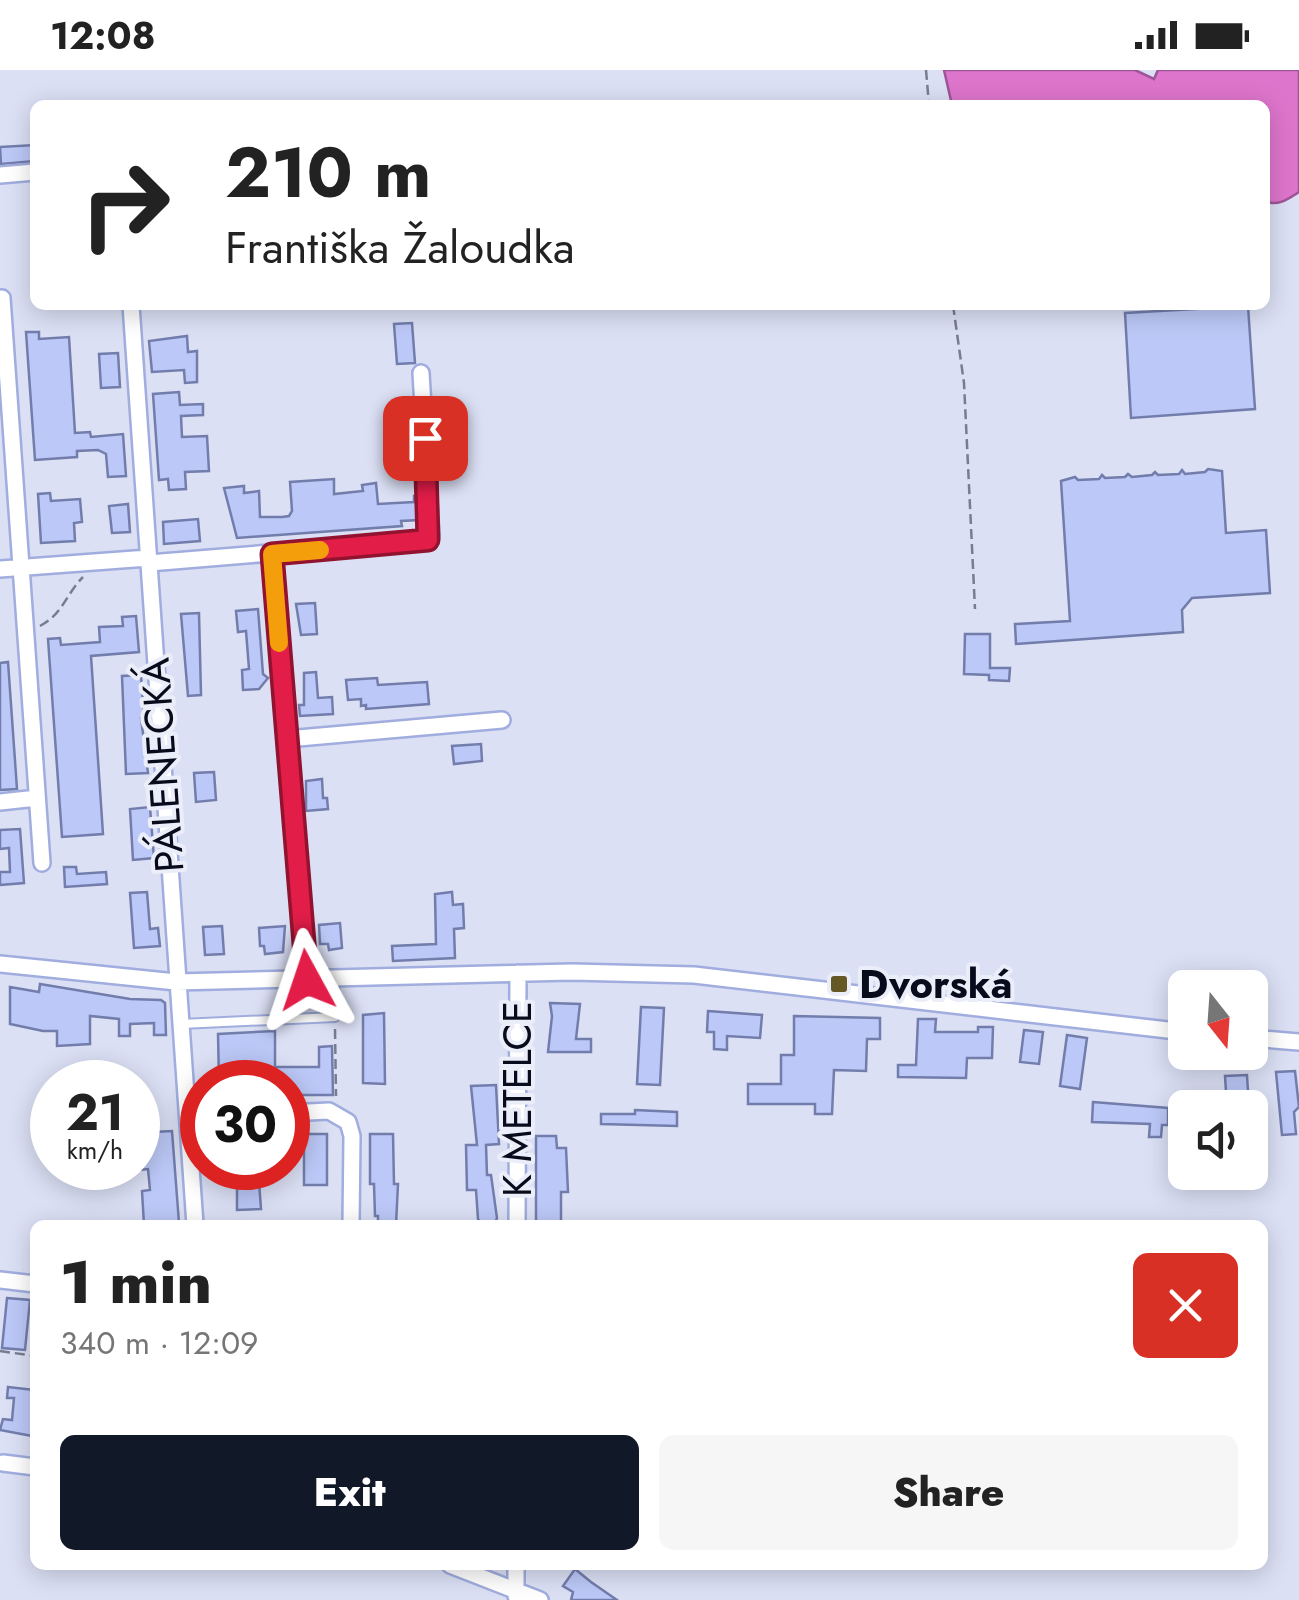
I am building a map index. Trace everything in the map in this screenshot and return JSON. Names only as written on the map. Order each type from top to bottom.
[{"type":"street","points":[[0,174],[30,172]]},
{"type":"street","points":[[2,298],[3,365],[42,863]]},
{"type":"street","name":"PÁLENECKÁ","points":[[130,310],[176,982],[186,1060]]},
{"type":"street","points":[[0,569],[426,541],[431,536],[421,374]]},
{"type":"street","points":[[272,554],[307,980]]},
{"type":"street","points":[[286,739],[502,720]]},
{"type":"street","points":[[0,802],[37,798]]},
{"type":"street","points":[[0,964],[176,982],[518,973],[714,976],[1168,1030]]},
{"type":"street","name":"K METELCE","points":[[516,1220],[518,973]]},
{"type":"street","points":[[1268,1039],[1299,1042]]},
{"type":"street","points":[[310,1113],[337,1114],[351,1129],[352,1220]]},
{"type":"street","name":"PÁLENECKÁ","points":[[194,1190],[194,1220]]},
{"type":"street","points":[[0,1280],[30,1283]]},
{"type":"street","points":[[3,1463],[30,1466]]},
{"type":"street","points":[[461,1570],[540,1600]]},
{"type":"lane","points":[[181,1024],[335,1018],[334,979]]},
{"type":"path","points":[[926,70],[929,100]]},
{"type":"path","points":[[953,310],[964,384],[975,610]]},
{"type":"path","points":[[24,630],[46,623],[59,613],[73,588],[87,574],[88,563]]},
{"type":"path","points":[[335,1018],[337,1114]]},
{"type":"path","points":[[0,1351],[30,1355]]},
{"type":"shaded area","points":[[944,70],[1135,70],[1154,79],[1158,70],[1299,70],[1299,192],[1287,200],[1270,203],[1270,100],[951,100]]},
{"type":"building","points":[[30,145],[30,161],[1,164],[0,147]]},
{"type":"building","points":[[1248,310],[1255,409],[1131,418],[1125,313]]},
{"type":"building","points":[[412,323],[415,363],[397,364],[394,324]]},
{"type":"building","points":[[26,332],[39,332],[39,339],[69,337],[75,433],[90,432],[91,437],[123,434],[126,476],[108,477],[106,454],[98,450],[77,451],[77,457],[35,460]]},
{"type":"building","points":[[187,336],[188,352],[197,351],[197,382],[185,383],[184,370],[152,372],[149,341]]},
{"type":"building","points":[[118,353],[120,387],[101,388],[99,354]]},
{"type":"building","points":[[179,392],[180,405],[203,404],[203,415],[181,416],[182,437],[207,436],[209,471],[185,472],[186,489],[169,490],[168,479],[159,480],[153,394]]},
{"type":"building","points":[[1208,469],[1222,471],[1226,533],[1266,530],[1270,593],[1192,598],[1182,610],[1183,632],[1016,644],[1015,624],[1070,621],[1061,481],[1075,477],[1099,479],[1102,475],[1105,478],[1155,472],[1179,474],[1182,470],[1185,474]]},
{"type":"building","points":[[334,479],[334,494],[363,491],[362,485],[376,483],[378,504],[414,502],[417,496],[419,520],[401,521],[402,526],[237,538],[224,488],[244,486],[244,493],[259,491],[260,517],[282,517],[292,511],[290,482]]},
{"type":"building","points":[[50,493],[51,501],[80,499],[82,522],[74,523],[75,541],[41,543],[38,494]]},
{"type":"building","points":[[128,504],[130,532],[112,533],[109,506]]},
{"type":"building","points":[[198,519],[200,541],[164,544],[163,522]]},
{"type":"building","points":[[315,603],[317,634],[301,635],[296,604]]},
{"type":"building","points":[[258,609],[263,674],[268,678],[259,689],[243,690],[242,670],[249,669],[246,631],[238,632],[236,611]]},
{"type":"building","points":[[199,613],[201,695],[188,696],[181,614]]},
{"type":"building","points":[[136,616],[139,652],[91,656],[103,834],[62,837],[48,639],[60,638],[61,645],[100,642],[99,627],[123,626],[122,617]]},
{"type":"building","points":[[965,634],[990,634],[990,668],[1010,668],[1009,681],[964,674]]},
{"type":"building","points":[[8,662],[17,789],[0,790],[0,663]]},
{"type":"building","points":[[316,672],[318,698],[332,697],[333,714],[300,716],[304,673]]},
{"type":"building","points":[[141,675],[141,718],[148,773],[126,774],[122,676]]},
{"type":"building","points":[[377,678],[378,685],[427,682],[429,704],[366,709],[366,705],[361,706],[361,699],[348,700],[346,680]]},
{"type":"building","points":[[481,744],[482,761],[454,764],[452,746]]},
{"type":"building","points":[[214,772],[216,800],[196,802],[194,773]]},
{"type":"building","points":[[322,779],[328,809],[306,811],[306,781]]},
{"type":"building","points":[[150,807],[154,858],[133,860],[130,809]]},
{"type":"building","points":[[20,829],[24,883],[0,885],[0,872],[10,872],[9,848],[0,849],[0,830]]},
{"type":"building","points":[[64,867],[76,867],[77,874],[106,872],[107,884],[65,887]]},
{"type":"building","points":[[147,892],[150,929],[158,928],[160,946],[134,948],[130,893]]},
{"type":"building","points":[[452,892],[453,905],[463,904],[464,928],[454,929],[455,958],[393,961],[392,946],[436,944],[435,894]]},
{"type":"building","points":[[340,923],[342,948],[329,950],[328,944],[320,944],[319,925]]},
{"type":"building","points":[[222,926],[224,954],[205,955],[203,927]]},
{"type":"building","points":[[285,926],[283,952],[265,954],[264,946],[260,946],[259,928]]},
{"type":"building","points":[[40,984],[130,999],[161,1000],[165,1003],[166,1035],[154,1035],[154,1023],[130,1024],[130,1036],[119,1036],[119,1019],[90,1016],[90,1044],[57,1046],[57,1031],[10,1024],[10,987],[39,992]]},
{"type":"building","points":[[550,1003],[580,1004],[576,1039],[591,1039],[591,1052],[548,1052]]},
{"type":"building","points":[[641,1007],[664,1008],[660,1085],[637,1084]]},
{"type":"building","points":[[708,1011],[762,1015],[760,1038],[727,1036],[727,1050],[714,1049],[714,1032],[707,1032]]},
{"type":"building","points":[[384,1013],[385,1084],[363,1083],[363,1015]]},
{"type":"building","points":[[794,1016],[880,1018],[880,1039],[867,1039],[866,1071],[834,1070],[832,1114],[815,1114],[815,1104],[748,1104],[748,1084],[781,1084],[781,1055],[794,1055]]},
{"type":"building","points":[[918,1019],[936,1019],[935,1032],[978,1032],[978,1027],[993,1027],[992,1058],[967,1058],[966,1078],[898,1077],[898,1065],[916,1065]]},
{"type":"building","points":[[1024,1030],[1043,1032],[1039,1064],[1020,1062]]},
{"type":"building","points":[[275,1031],[275,1060],[219,1060],[218,1034]]},
{"type":"building","points":[[1067,1035],[1087,1038],[1080,1089],[1060,1086]]},
{"type":"building","points":[[332,1046],[333,1095],[310,1095],[310,1067],[319,1067],[319,1047]]},
{"type":"building","points":[[1295,1071],[1299,1107],[1294,1112],[1296,1134],[1282,1135],[1276,1072]]},
{"type":"building","points":[[1247,1075],[1248,1090],[1226,1090],[1225,1076]]},
{"type":"building","points":[[496,1085],[499,1144],[486,1145],[487,1175],[491,1175],[496,1220],[479,1220],[476,1190],[467,1190],[466,1145],[477,1145],[471,1086]]},
{"type":"building","points":[[1093,1102],[1168,1108],[1168,1125],[1162,1125],[1161,1137],[1149,1137],[1150,1124],[1092,1122]]},
{"type":"building","points":[[635,1110],[677,1112],[677,1126],[601,1124],[601,1114],[635,1114]]},
{"type":"building","points":[[172,1131],[179,1220],[144,1220],[142,1191],[160,1190],[160,1132]]},
{"type":"building","points":[[310,1134],[327,1134],[327,1185],[310,1185]]},
{"type":"building","points":[[370,1134],[393,1134],[394,1184],[398,1184],[396,1220],[378,1220],[375,1216],[374,1184],[370,1184]]},
{"type":"building","points":[[536,1136],[556,1136],[557,1148],[566,1148],[568,1192],[561,1192],[561,1220],[536,1220]]},
{"type":"building","points":[[237,1190],[260,1190],[261,1209],[237,1210]]},
{"type":"building","points":[[7,1298],[30,1300],[25,1350],[2,1348]]},
{"type":"building","points":[[8,1387],[30,1389],[30,1436],[0,1430],[3,1419],[12,1420],[14,1398],[7,1398]]},
{"type":"building","points":[[576,1570],[617,1600],[571,1600],[573,1592],[563,1586]]},
{"type":"slow traffic","points":[[279,643],[272,554],[320,550]]},
{"type":"place","name":"Dvorská","points":[[839,984]]},
{"type":"route","points":[[307,980],[272,554],[428,540],[431,536],[425,438]]}]
